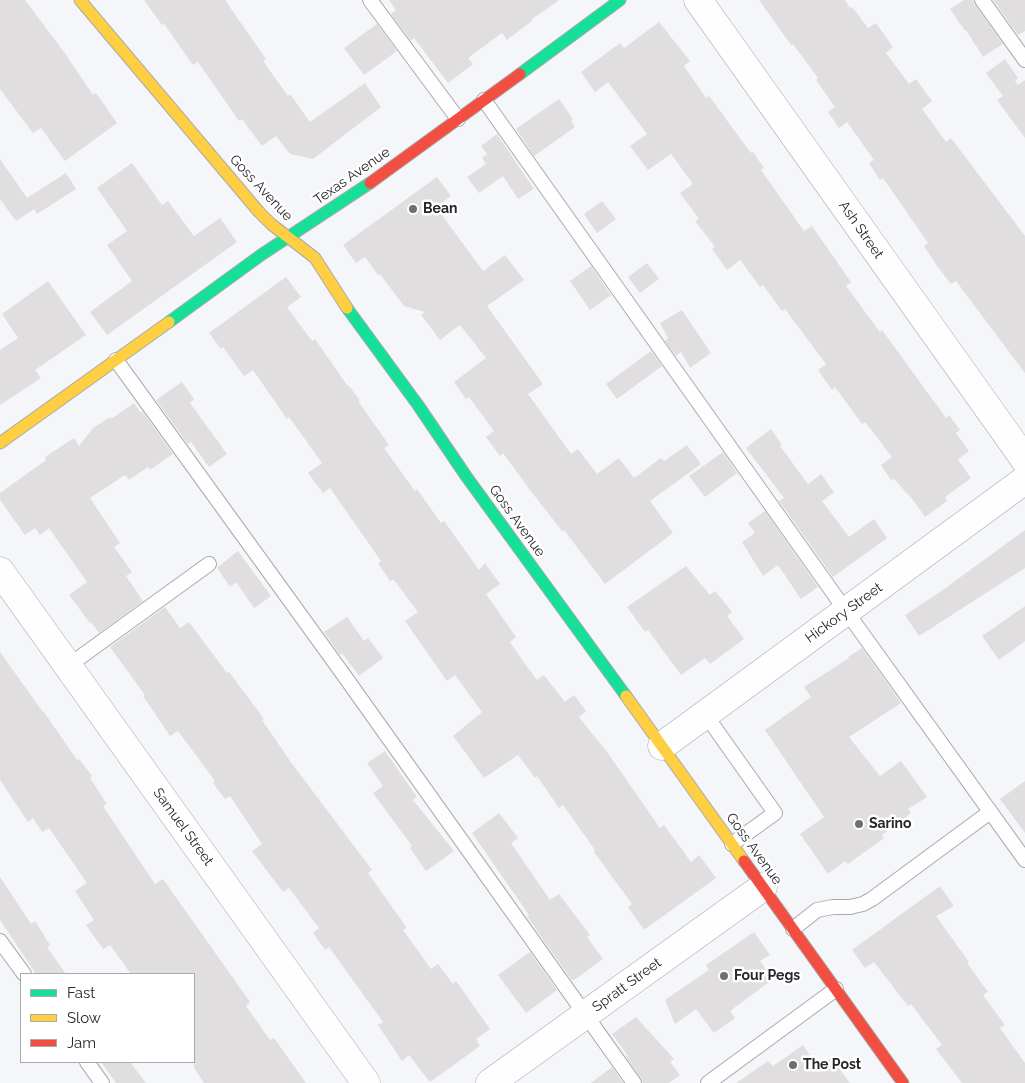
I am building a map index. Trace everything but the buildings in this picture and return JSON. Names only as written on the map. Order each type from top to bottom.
[{"type":"main road","name":"Goss Avenue","points":[[80,0],[259,212],[314,258],[347,308],[418,405],[466,476],[903,1083]]},
{"type":"main road","name":"Texas Avenue","points":[[0,443],[261,255],[369,184],[620,0]]},
{"type":"street","name":"Ash Street","points":[[698,0],[1025,460]]},
{"type":"street","name":"Hickory Street","points":[[662,746],[1025,480]]},
{"type":"street","name":"Samuel Street","points":[[0,571],[366,1083]]},
{"type":"street","name":"Spratt Street","points":[[490,1083],[763,887]]},
{"type":"lane","points":[[370,0],[458,118]]},
{"type":"lane","points":[[982,0],[1025,60]]},
{"type":"lane","points":[[484,100],[1025,860]]},
{"type":"lane","points":[[116,360],[634,1083]]},
{"type":"lane","points":[[68,666],[209,564]]},
{"type":"lane","points":[[705,714],[775,813],[732,844]]},
{"type":"lane","points":[[793,930],[817,910],[833,907],[850,907],[867,902],[990,812]]},
{"type":"lane","points":[[0,941],[23,973]]},
{"type":"lane","points":[[708,1083],[836,989]]},
{"type":"lane","points":[[88,1063],[102,1083]]},
{"type":"traffic: fast","points":[[520,74],[620,0]]},
{"type":"traffic: fast","points":[[169,322],[261,255],[370,183]]},
{"type":"traffic: fast","points":[[347,308],[626,696]]},
{"type":"traffic: slow","points":[[80,0],[259,212],[271,224],[315,258],[347,308]]},
{"type":"traffic: slow","points":[[0,443],[169,322]]},
{"type":"traffic: slow","points":[[626,696],[744,861]]},
{"type":"traffic: jam","points":[[370,183],[520,74]]},
{"type":"traffic: jam","points":[[744,861],[903,1083]]},
{"type":"place","name":"Bean","points":[[413,209]]},
{"type":"place","name":"Sarino","points":[[859,824]]},
{"type":"place","name":"Four Pegs","points":[[724,976]]},
{"type":"place","name":"The Post","points":[[793,1065]]}]
